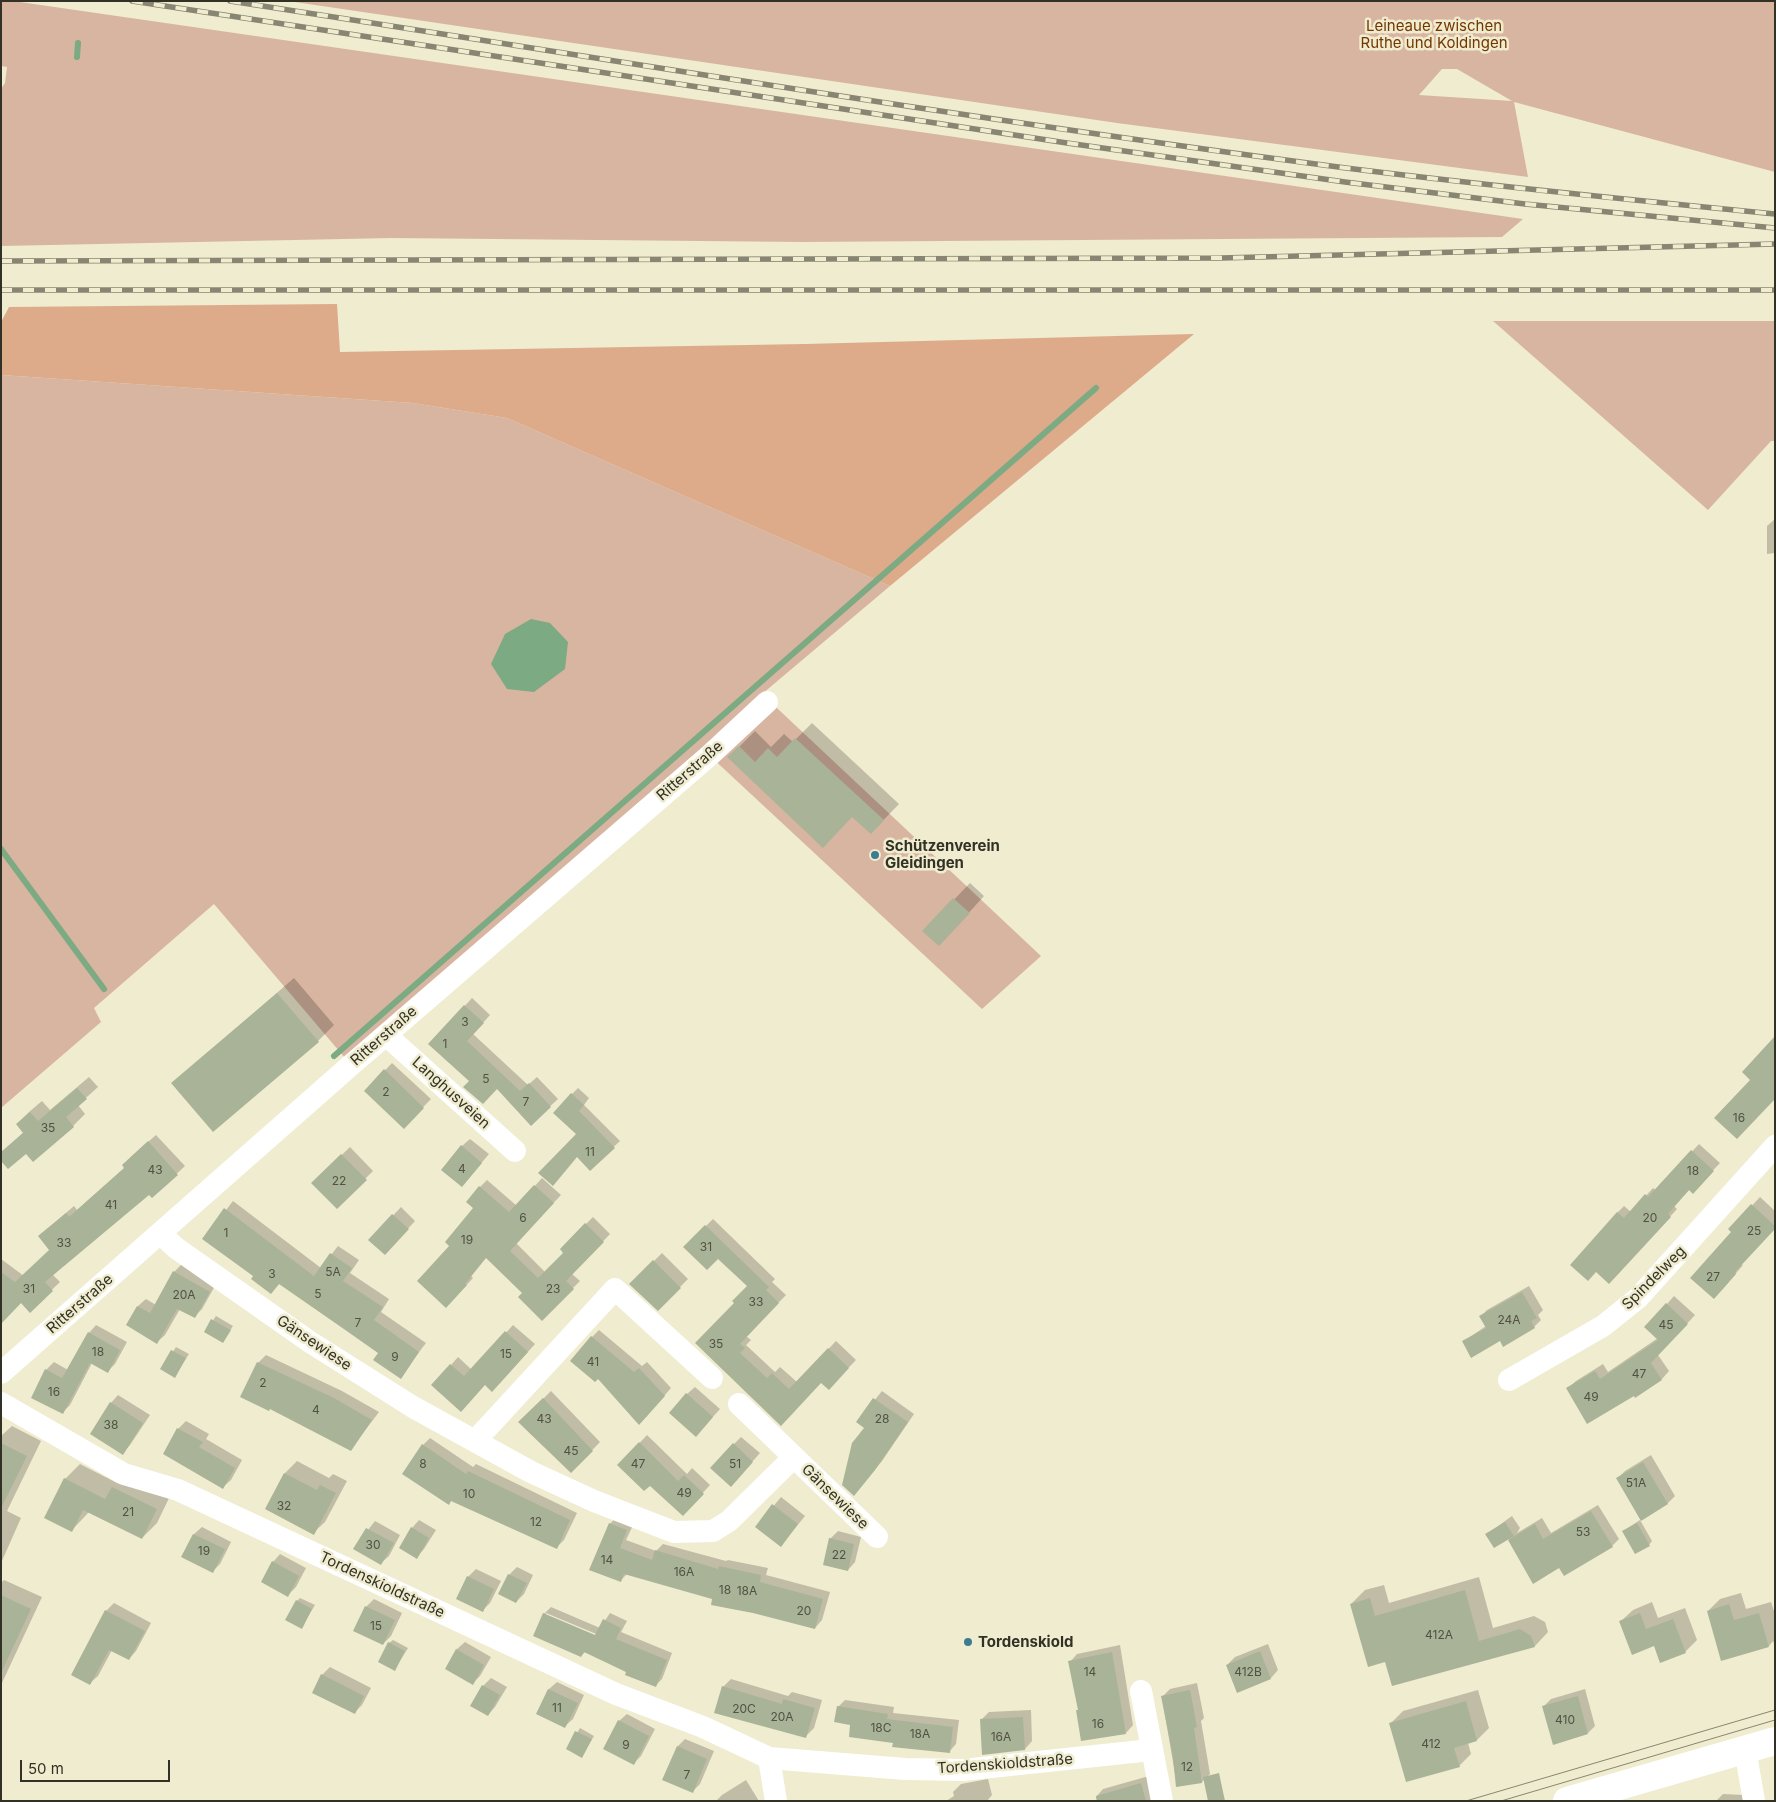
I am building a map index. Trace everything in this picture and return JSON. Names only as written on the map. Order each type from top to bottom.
[{"type":"street","name":"Ritterstraße","points":[[1,1373],[702,761],[767,702]]},
{"type":"street","name":"Langhusveien","points":[[386,1035],[515,1151]]},
{"type":"street","name":"Spindelweg","points":[[1508,1380],[1603,1326],[1638,1298],[1775,1146]]},
{"type":"street","name":"Gänsewiese","points":[[161,1234],[176,1248],[310,1342],[413,1407],[531,1472],[594,1501],[674,1532],[714,1531],[729,1521],[794,1457]]},
{"type":"street","points":[[476,1441],[615,1289],[712,1378]]},
{"type":"street","name":"Tordenskioldstraße","points":[[1,1403],[124,1474],[178,1490],[616,1694],[702,1727],[769,1758],[905,1769],[963,1770],[1151,1750]]},
{"type":"street","name":"Gänsewiese","points":[[739,1404],[877,1537]]},
{"type":"street","points":[[1141,1691],[1162,1801]]},
{"type":"street","points":[[1567,1801],[1775,1741]]},
{"type":"street","points":[[1745,1749],[1754,1801]]},
{"type":"street","points":[[769,1758],[776,1801]]},
{"type":"green space","points":[[1,1],[13,1],[1523,219],[1502,237],[803,242],[392,238],[1,246],[1,89],[5,83],[7,67],[1,66]]},
{"type":"green space","name":"Leineaue zwischen Ruthe und Koldingen","points":[[288,1],[1775,1],[1775,172],[1514,102],[1528,177],[1117,123]],"holes":[[[1442,69],[1457,69],[1512,101],[1419,95]]]},
{"type":"green space","points":[[1493,321],[1775,321],[1775,441],[1771,441],[1708,510]]},
{"type":"green space","points":[[1,375],[413,403],[507,418],[890,586],[762,694],[1041,956],[982,1009],[709,755],[351,1065],[214,904],[94,1008],[101,1022],[1,1108]]},
{"type":"shaded area","points":[[337,304],[340,352],[805,344],[1194,334],[890,586],[507,418],[413,403],[1,375],[1,322],[9,307]]},
{"type":"shaded area","points":[[531,619],[550,623],[568,642],[565,669],[534,692],[507,689],[491,664],[505,634]]},
{"type":"building","points":[[795,738],[884,820],[871,834],[852,817],[823,848],[727,757],[739,746],[755,762],[768,748],[777,757]]},
{"type":"building","points":[[953,898],[970,913],[939,946],[922,931]]},
{"type":"building","points":[[277,993],[319,1042],[213,1132],[171,1083]]},
{"type":"building","points":[[464,1005],[484,1023],[467,1041],[520,1091],[529,1083],[551,1107],[531,1126],[497,1089],[483,1104],[463,1087],[469,1081],[428,1044]]},
{"type":"building","points":[[1775,1036],[1775,1099],[1737,1139],[1714,1118],[1750,1080],[1742,1072]]},
{"type":"building","points":[[384,1069],[424,1108],[404,1129],[364,1091]]},
{"type":"building","points":[[77,1088],[87,1099],[66,1117],[74,1127],[33,1162],[26,1154],[8,1169],[1,1161],[1,1152],[23,1133],[16,1124],[30,1112],[38,1121]]},
{"type":"building","points":[[571,1093],[584,1105],[579,1111],[615,1148],[590,1171],[577,1157],[553,1186],[538,1173],[576,1134],[553,1113]]},
{"type":"building","points":[[148,1141],[178,1175],[152,1198],[149,1195],[45,1282],[53,1291],[30,1313],[21,1303],[1,1324],[1,1272],[15,1282],[49,1250],[38,1236],[66,1213],[69,1217],[124,1168],[122,1165]]},
{"type":"building","points":[[461,1145],[482,1163],[462,1187],[441,1170]]},
{"type":"building","points":[[1691,1150],[1714,1171],[1693,1194],[1689,1190],[1668,1214],[1671,1217],[1609,1284],[1596,1272],[1588,1281],[1570,1265],[1617,1212],[1624,1218],[1645,1194],[1648,1197]]},
{"type":"building","points":[[341,1154],[367,1180],[337,1209],[311,1183]]},
{"type":"building","points":[[534,1185],[554,1203],[510,1251],[538,1278],[563,1253],[560,1249],[585,1223],[604,1242],[566,1281],[574,1289],[542,1321],[518,1297],[522,1293],[486,1258],[465,1284],[467,1285],[446,1308],[417,1281],[449,1246],[445,1242],[473,1208],[466,1202],[479,1186],[509,1212]]},
{"type":"building","points":[[1751,1204],[1775,1226],[1775,1229],[1735,1272],[1736,1274],[1714,1299],[1690,1278],[1731,1232],[1728,1229]]},
{"type":"building","points":[[224,1208],[314,1276],[330,1253],[352,1268],[343,1281],[383,1307],[374,1320],[419,1352],[401,1379],[373,1360],[378,1353],[279,1284],[271,1294],[251,1279],[253,1276],[202,1239]]},
{"type":"building","points":[[392,1214],[409,1229],[385,1255],[368,1240]]},
{"type":"building","points":[[705,1225],[769,1287],[766,1290],[779,1303],[740,1344],[745,1348],[740,1353],[767,1378],[772,1373],[789,1389],[828,1348],[849,1368],[829,1390],[821,1383],[781,1426],[695,1343],[734,1303],[732,1301],[747,1286],[718,1259],[707,1270],[683,1247]]},
{"type":"building","points":[[653,1260],[681,1288],[658,1311],[629,1284]]},
{"type":"building","points":[[173,1271],[210,1292],[195,1318],[177,1309],[157,1344],[126,1325],[137,1306],[150,1313]]},
{"type":"building","points":[[1522,1292],[1537,1318],[1531,1321],[1535,1328],[1503,1347],[1500,1341],[1471,1358],[1462,1341],[1486,1328],[1479,1316]]},
{"type":"building","points":[[1666,1303],[1688,1324],[1651,1363],[1662,1380],[1635,1398],[1634,1396],[1587,1424],[1566,1388],[1595,1371],[1600,1379],[1658,1340],[1644,1327]]},
{"type":"building","points":[[211,1319],[231,1330],[223,1343],[204,1332]]},
{"type":"building","points":[[505,1331],[528,1352],[492,1392],[485,1385],[461,1412],[431,1385],[450,1364],[464,1376]]},
{"type":"building","points":[[88,1332],[120,1350],[108,1373],[90,1363],[63,1414],[31,1398],[45,1369],[62,1378]]},
{"type":"building","points":[[591,1336],[634,1372],[639,1368],[665,1396],[639,1425],[598,1379],[595,1382],[570,1361]]},
{"type":"building","points":[[171,1350],[186,1358],[175,1378],[160,1369]]},
{"type":"building","points":[[257,1362],[334,1398],[372,1420],[351,1451],[270,1409],[269,1411],[240,1397]]},
{"type":"building","points":[[686,1393],[713,1417],[696,1437],[669,1413]]},
{"type":"building","points":[[543,1398],[593,1451],[571,1473],[518,1422]]},
{"type":"building","points":[[873,1398],[908,1422],[875,1470],[854,1496],[842,1485],[852,1443],[864,1428],[856,1422]]},
{"type":"building","points":[[110,1402],[143,1423],[123,1455],[90,1434]]},
{"type":"building","points":[[177,1428],[203,1442],[199,1447],[235,1468],[223,1489],[163,1454]]},
{"type":"building","points":[[639,1442],[678,1481],[684,1475],[704,1494],[683,1516],[650,1486],[644,1491],[617,1465]]},
{"type":"building","points":[[1,1443],[27,1456],[1,1508]]},
{"type":"building","points":[[733,1443],[753,1462],[731,1487],[710,1468]]},
{"type":"building","points":[[422,1444],[466,1474],[468,1471],[570,1520],[557,1549],[451,1501],[449,1505],[402,1474]]},
{"type":"building","points":[[1643,1462],[1668,1504],[1641,1521],[1616,1478]]},
{"type":"building","points":[[284,1473],[317,1490],[320,1485],[336,1493],[314,1535],[265,1509]]},
{"type":"building","points":[[64,1478],[105,1499],[112,1487],[157,1509],[142,1539],[83,1510],[72,1532],[44,1518]]},
{"type":"building","points":[[772,1504],[798,1524],[781,1547],[755,1527]]},
{"type":"building","points":[[1591,1511],[1613,1547],[1564,1576],[1559,1568],[1533,1584],[1508,1540],[1535,1524],[1543,1539]]},
{"type":"building","points":[[1505,1522],[1514,1536],[1494,1548],[1485,1534]]},
{"type":"building","points":[[609,1523],[627,1530],[620,1548],[652,1560],[655,1550],[718,1569],[719,1566],[761,1575],[760,1582],[823,1599],[815,1629],[753,1613],[711,1605],[712,1599],[624,1574],[621,1582],[589,1570]]},
{"type":"building","points":[[1637,1523],[1650,1546],[1635,1554],[1622,1531]]},
{"type":"building","points":[[411,1527],[429,1538],[417,1559],[399,1548]]},
{"type":"building","points":[[366,1528],[394,1543],[381,1565],[353,1549]]},
{"type":"building","points":[[193,1534],[225,1549],[213,1573],[181,1557]]},
{"type":"building","points":[[829,1538],[854,1544],[848,1571],[823,1565]]},
{"type":"building","points":[[272,1561],[299,1576],[288,1597],[261,1582]]},
{"type":"building","points":[[508,1574],[527,1583],[516,1603],[498,1594]]},
{"type":"building","points":[[467,1576],[494,1589],[483,1612],[456,1599]]},
{"type":"building","points":[[1465,1590],[1479,1641],[1520,1629],[1531,1636],[1535,1647],[1392,1686],[1385,1662],[1368,1667],[1350,1604],[1370,1598],[1375,1616]]},
{"type":"building","points":[[1,1595],[31,1609],[1,1673]]},
{"type":"building","points":[[296,1600],[312,1609],[302,1629],[285,1620]]},
{"type":"building","points":[[1729,1604],[1734,1620],[1759,1613],[1769,1647],[1721,1661],[1707,1611]]},
{"type":"building","points":[[365,1606],[395,1620],[383,1645],[353,1631]]},
{"type":"building","points":[[105,1610],[145,1631],[129,1660],[109,1650],[90,1685],[71,1675]]},
{"type":"building","points":[[543,1613],[595,1635],[603,1619],[621,1628],[616,1639],[667,1660],[656,1687],[625,1675],[626,1672],[584,1652],[581,1657],[533,1636]]},
{"type":"building","points":[[1640,1613],[1646,1629],[1673,1619],[1686,1653],[1660,1663],[1654,1646],[1632,1655],[1619,1621]]},
{"type":"building","points":[[388,1642],[405,1651],[395,1671],[378,1662]]},
{"type":"building","points":[[456,1649],[484,1665],[473,1685],[445,1669]]},
{"type":"building","points":[[1260,1651],[1271,1679],[1237,1693],[1226,1665]]},
{"type":"building","points":[[1112,1652],[1126,1734],[1081,1741],[1076,1710],[1078,1710],[1068,1661]]},
{"type":"building","points":[[321,1674],[364,1696],[355,1714],[312,1693]]},
{"type":"building","points":[[482,1685],[500,1695],[488,1716],[470,1706]]},
{"type":"building","points":[[722,1686],[782,1704],[783,1699],[815,1708],[806,1738],[714,1713]]},
{"type":"building","points":[[548,1689],[578,1703],[565,1728],[536,1714]]},
{"type":"building","points":[[1190,1690],[1197,1727],[1194,1728],[1202,1783],[1176,1787],[1173,1757],[1161,1696]]},
{"type":"building","points":[[1578,1696],[1588,1734],[1553,1745],[1542,1706]]},
{"type":"building","points":[[1466,1701],[1477,1741],[1454,1748],[1460,1767],[1406,1782],[1389,1723]]},
{"type":"building","points":[[837,1706],[888,1714],[887,1719],[953,1727],[950,1753],[892,1747],[893,1743],[849,1737],[850,1725],[834,1722]]},
{"type":"building","points":[[1023,1717],[1025,1750],[982,1755],[980,1719]]},
{"type":"building","points":[[618,1720],[649,1736],[634,1765],[603,1749]]},
{"type":"building","points":[[575,1731],[592,1739],[582,1758],[566,1749]]},
{"type":"building","points":[[677,1746],[707,1759],[693,1793],[662,1780]]},
{"type":"building","points":[[1219,1773],[1225,1801],[1208,1801],[1203,1777]]},
{"type":"building","points":[[1141,1783],[1146,1801],[1097,1801],[1096,1796]]},
{"type":"waterway","points":[[77,57],[78,43]]},
{"type":"waterway","points":[[334,1056],[1096,388]]},
{"type":"waterway","points":[[1,849],[104,989]]},
{"type":"tram line","points":[[1466,1801],[1775,1710]]},
{"type":"tram line","points":[[1501,1801],[1775,1720]]},
{"type":"railway","points":[[132,1],[1067,143],[1345,182],[1525,204],[1775,228]]},
{"type":"railway","points":[[230,1],[1067,130],[1453,181],[1775,214]]},
{"type":"railway","points":[[1,261],[1221,258],[1775,244]]},
{"type":"railway","points":[[1,290],[1775,290]]},
{"type":"place","name":"Schützenverein Gleidingen","points":[[875,855]]},
{"type":"place","name":"Tordenskiold","points":[[968,1642]]}]
